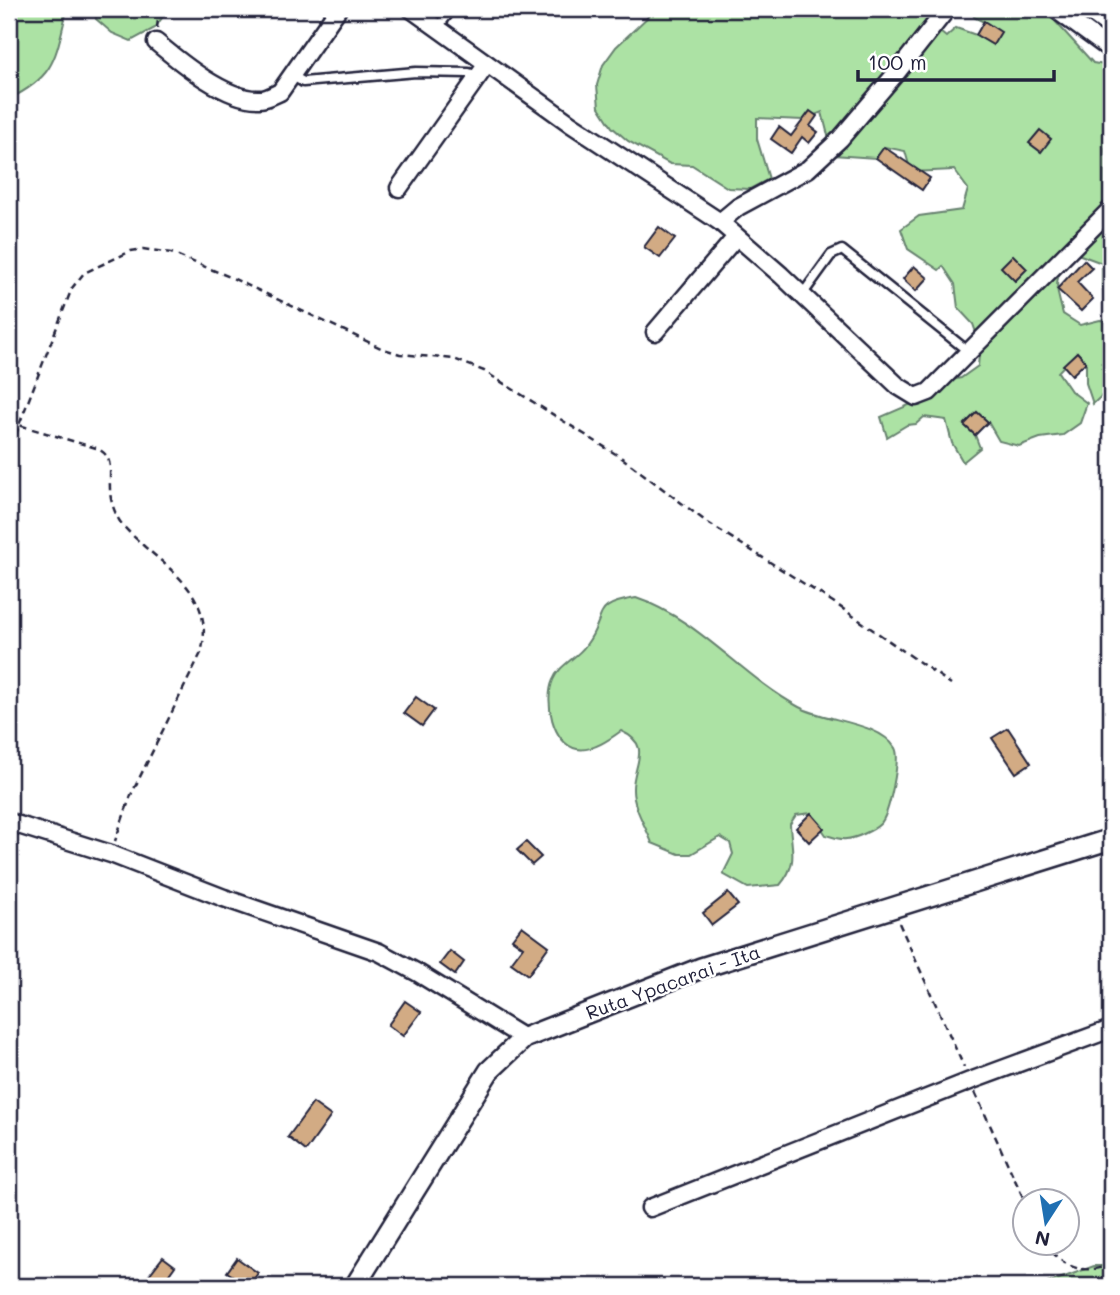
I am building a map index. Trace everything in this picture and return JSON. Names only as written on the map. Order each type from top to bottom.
[{"type":"street","points":[[156,42],[180,62],[215,83],[243,96],[258,99],[280,92],[338,9]]},
{"type":"street","points":[[411,9],[437,28],[483,70],[720,222],[898,386],[916,397],[929,392],[1111,209]]},
{"type":"street","points":[[720,222],[738,207],[808,169],[840,139],[947,9]]},
{"type":"street","points":[[1055,9],[1111,50]]},
{"type":"street","points":[[399,188],[483,70]]},
{"type":"street","points":[[655,332],[736,237]]},
{"type":"street","points":[[9,821],[111,854],[224,898],[379,952],[524,1038]]},
{"type":"street","name":"Ruta Ypacarai - Ita","points":[[355,1286],[489,1072],[524,1038],[701,968],[1111,839]]},
{"type":"street","points":[[650,1208],[970,1081],[1111,1029]]},
{"type":"lane","points":[[437,28],[452,9]]},
{"type":"lane","points":[[293,76],[303,82],[416,72],[469,73],[483,70]]},
{"type":"lane","points":[[802,295],[831,255],[842,250],[969,352]]},
{"type":"path","points":[[156,42],[158,19],[165,9]]},
{"type":"path","points":[[9,458],[72,288],[84,273],[105,262],[143,249],[171,253],[230,277],[381,348],[400,354],[454,359],[484,371],[622,458],[708,523],[833,602],[951,684]]},
{"type":"path","points":[[9,422],[105,453],[111,465],[110,495],[119,520],[192,592],[204,614],[205,636],[201,653],[131,795],[111,854]]},
{"type":"path","points":[[892,908],[1018,1186]]},
{"type":"path","points":[[1054,1256],[1076,1269],[1095,1270],[1111,1265]]},
{"type":"green space","points":[[9,9],[69,9],[55,55],[44,75],[9,99]]},
{"type":"green space","points":[[94,9],[168,9],[155,28],[131,41],[112,33],[96,19]]},
{"type":"green space","points":[[653,9],[933,9],[934,27],[946,37],[956,28],[993,45],[995,41],[984,22],[974,17],[972,9],[1044,9],[1093,63],[1111,66],[1111,140],[1105,148],[1105,194],[1111,196],[1111,304],[1102,285],[1102,263],[1075,253],[1062,268],[1057,281],[1063,314],[1080,325],[1100,320],[1111,321],[1111,387],[1093,404],[1086,383],[1086,362],[1077,352],[1058,372],[1071,391],[1087,403],[1080,423],[1063,435],[1040,438],[1019,446],[999,441],[988,422],[977,412],[964,425],[975,435],[980,448],[963,462],[952,443],[946,420],[924,417],[916,424],[907,425],[887,437],[881,417],[923,399],[938,383],[961,378],[978,366],[980,344],[973,324],[958,308],[955,284],[943,266],[939,270],[908,249],[901,229],[919,216],[962,210],[968,189],[954,170],[911,172],[905,151],[885,147],[876,158],[833,155],[822,112],[803,120],[757,118],[757,139],[769,179],[750,189],[728,188],[692,165],[670,164],[628,141],[612,127],[599,107],[597,85],[603,65],[616,47]]},
{"type":"green space","points":[[636,598],[659,607],[680,620],[758,680],[799,707],[865,727],[888,739],[895,748],[895,774],[890,799],[880,824],[859,836],[841,839],[826,835],[811,813],[796,815],[790,824],[792,863],[786,877],[780,885],[748,888],[723,874],[733,854],[730,843],[720,837],[691,854],[679,854],[652,843],[634,797],[639,757],[637,743],[621,731],[595,747],[577,749],[568,745],[556,730],[549,699],[556,675],[586,645],[606,608]]},
{"type":"green space","points":[[1094,1266],[1111,1266],[1111,1286],[1040,1286]]},
{"type":"building","points":[[984,21],[1001,32],[993,45],[976,35]]},
{"type":"building","points":[[810,111],[817,116],[810,126],[818,132],[809,143],[802,137],[791,153],[771,139],[779,127],[791,136]]},
{"type":"building","points":[[1040,130],[1051,139],[1041,152],[1029,143]]},
{"type":"building","points":[[884,147],[930,178],[922,190],[876,158]]},
{"type":"building","points":[[659,227],[675,239],[660,258],[644,247]]},
{"type":"building","points":[[1013,255],[1027,269],[1015,281],[1001,267]]},
{"type":"building","points":[[1084,260],[1092,268],[1077,282],[1093,299],[1081,311],[1057,289]]},
{"type":"building","points":[[914,266],[928,278],[916,291],[903,279]]},
{"type":"building","points":[[1077,352],[1086,362],[1072,375],[1063,365]]},
{"type":"building","points":[[977,412],[988,422],[975,435],[964,425]]},
{"type":"building","points":[[416,697],[434,710],[422,726],[404,713]]},
{"type":"building","points":[[1008,728],[1031,763],[1016,773],[992,738]]},
{"type":"building","points":[[811,813],[824,828],[809,842],[796,828]]},
{"type":"building","points":[[526,842],[541,857],[532,865],[517,850]]},
{"type":"building","points":[[728,893],[738,905],[712,925],[703,913]]},
{"type":"building","points":[[522,926],[549,946],[528,975],[511,963],[523,947],[512,939]]},
{"type":"building","points":[[450,951],[464,962],[455,975],[440,964]]},
{"type":"building","points":[[405,1001],[421,1012],[403,1036],[388,1025]]},
{"type":"building","points":[[313,1103],[331,1116],[306,1151],[288,1137]]},
{"type":"building","points":[[163,1257],[175,1266],[162,1284],[149,1275]]},
{"type":"building","points":[[237,1258],[258,1273],[249,1286],[227,1272]]}]
